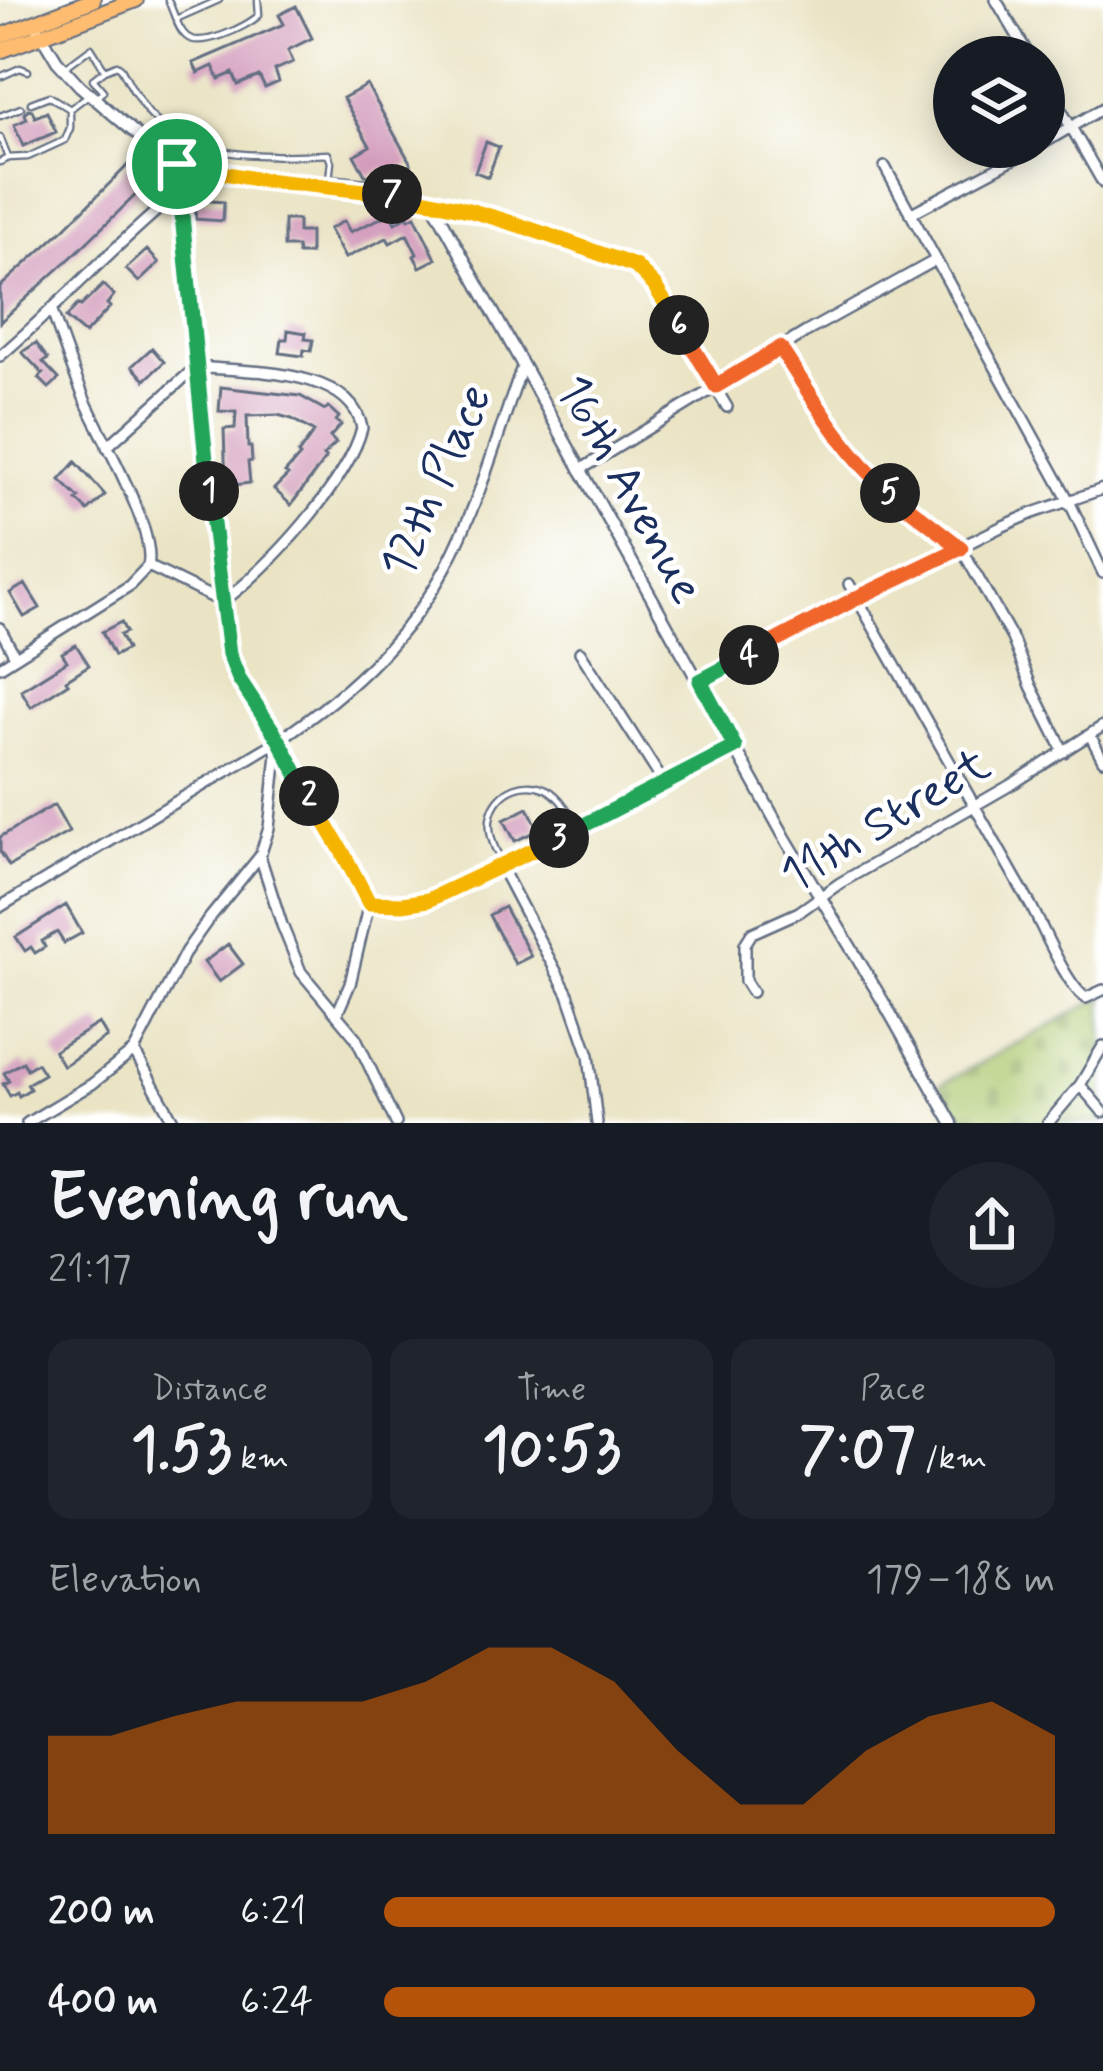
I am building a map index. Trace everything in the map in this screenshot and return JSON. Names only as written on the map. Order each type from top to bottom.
[{"type":"main road","points":[[0,51],[93,0]]},
{"type":"main road","points":[[0,36],[136,0]]},
{"type":"street","points":[[996,0],[1017,36]]},
{"type":"street","points":[[38,29],[64,68],[92,96],[177,164],[255,179],[328,183],[431,200],[635,266],[654,285],[728,407]]},
{"type":"street","points":[[1065,132],[1103,108]]},
{"type":"street","points":[[1065,115],[1103,183]]},
{"type":"street","points":[[177,164],[229,654],[369,903],[354,972],[337,1014]]},
{"type":"street","points":[[885,167],[1069,501],[1103,573]]},
{"type":"street","points":[[910,214],[997,168]]},
{"type":"street","points":[[0,356],[180,191]]},
{"type":"street","name":"16th Avenue","points":[[431,200],[735,747],[952,1123]]},
{"type":"street","points":[[580,470],[934,261]]},
{"type":"street","points":[[0,667],[129,586],[148,566],[151,554],[52,311]]},
{"type":"street","points":[[780,348],[861,466],[961,548],[1012,638],[1064,752]]},
{"type":"street","points":[[107,447],[196,367],[324,384],[345,396],[360,416],[362,428],[354,450],[318,504],[278,554],[222,602]]},
{"type":"street","name":"12th Place","points":[[0,908],[279,740],[318,714],[367,671],[444,570],[471,511],[522,367]]},
{"type":"street","points":[[700,681],[1033,513],[1103,489]]},
{"type":"street","points":[[148,566],[222,602]]},
{"type":"street","points":[[849,584],[1078,993],[1086,998],[1103,990]]},
{"type":"street","points":[[0,628],[15,656]]},
{"type":"street","points":[[580,652],[665,785]]},
{"type":"street","name":"11th Street","points":[[752,992],[745,981],[745,944],[752,933],[799,912],[1103,726]]},
{"type":"street","points":[[1090,735],[1103,760]]},
{"type":"street","points":[[27,1123],[92,1084],[134,1051],[186,951],[260,856],[269,828],[279,740]]},
{"type":"street","points":[[369,903],[428,900],[735,747]]},
{"type":"street","points":[[260,856],[302,972],[356,1038],[396,1123]]},
{"type":"street","points":[[502,866],[568,994],[589,1055],[597,1123]]},
{"type":"street","points":[[1048,1123],[1103,1046]]},
{"type":"street","points":[[134,1051],[174,1123]]},
{"type":"street","points":[[1079,1084],[1103,1112]]},
{"type":"lane","points":[[168,0],[184,35],[194,40],[209,40],[253,22],[259,15],[258,0]]},
{"type":"lane","points":[[176,19],[213,1]]},
{"type":"lane","points":[[64,68],[92,48],[105,70]]},
{"type":"lane","points":[[70,109],[103,91],[93,79],[117,64],[149,115],[187,141],[220,152],[328,154],[328,183],[413,187]]},
{"type":"lane","points":[[2,78],[20,68],[28,71]]},
{"type":"lane","points":[[32,103],[49,96],[70,109]]},
{"type":"lane","points":[[0,116],[17,106]]},
{"type":"lane","points":[[0,162],[28,157],[65,140],[70,109]]},
{"type":"lane","points":[[0,137],[8,158]]},
{"type":"lane","points":[[502,866],[489,825],[501,795],[519,785],[537,784],[552,792],[579,828]]},
{"type":"green space","points":[[1103,997],[1103,1123],[960,1123],[938,1086]]},
{"type":"building","points":[[296,6],[312,38],[288,50],[293,62],[275,70],[279,82],[265,88],[259,76],[238,85],[233,73],[219,79],[213,66],[198,73],[193,63],[284,24],[279,15]]},
{"type":"building","points":[[367,85],[411,164],[388,176],[384,169],[365,175],[354,155],[370,146],[343,98]]},
{"type":"building","points":[[28,109],[35,117],[47,112],[56,132],[23,146],[14,125],[27,119]]},
{"type":"building","points":[[486,142],[499,147],[488,177],[475,172]]},
{"type":"building","points":[[130,163],[149,182],[0,322],[0,287]]},
{"type":"building","points":[[197,200],[224,202],[223,221],[195,219]]},
{"type":"building","points":[[390,214],[395,223],[415,216],[436,259],[420,267],[407,234],[345,258],[329,229],[344,221],[350,232]]},
{"type":"building","points":[[284,220],[298,220],[298,232],[310,232],[310,254],[284,247]]},
{"type":"building","points":[[147,250],[159,263],[139,282],[126,269]]},
{"type":"building","points":[[103,285],[114,295],[107,304],[110,307],[85,334],[66,318]]},
{"type":"building","points":[[288,330],[306,333],[305,339],[313,340],[311,351],[304,350],[303,356],[280,353]]},
{"type":"building","points":[[36,343],[48,359],[43,362],[59,379],[49,388],[39,378],[43,374],[22,352]]},
{"type":"building","points":[[152,348],[164,362],[145,380],[132,366]]},
{"type":"building","points":[[221,387],[300,396],[339,417],[336,421],[341,425],[330,437],[336,443],[291,505],[274,489],[314,432],[278,415],[247,416],[250,483],[226,486],[224,429],[235,428],[236,412],[219,411]]},
{"type":"building","points":[[76,462],[105,495],[88,511],[60,480]]},
{"type":"building","points":[[25,584],[40,608],[24,617],[10,593]]},
{"type":"building","points":[[121,622],[126,632],[120,635],[127,649],[114,656],[102,632]]},
{"type":"building","points":[[76,645],[89,665],[31,707],[21,690],[67,661],[62,653]]},
{"type":"building","points":[[54,805],[69,832],[9,866],[0,851],[0,837]]},
{"type":"building","points":[[528,808],[539,830],[515,841],[504,820]]},
{"type":"building","points":[[66,905],[82,933],[64,943],[57,932],[42,941],[45,947],[35,953],[31,947],[25,951],[16,937]]},
{"type":"building","points":[[504,907],[531,956],[515,964],[489,915]]},
{"type":"building","points":[[228,944],[243,964],[219,982],[204,962]]},
{"type":"building","points":[[99,1023],[107,1037],[63,1066],[54,1051]]},
{"type":"building","points":[[23,1062],[27,1069],[37,1063],[44,1074],[27,1084],[30,1089],[10,1096],[3,1084],[9,1081],[4,1073]]},
{"type":"route","points":[[177,164],[255,179],[431,200],[635,266],[654,285],[716,386],[780,348],[861,466],[961,548],[700,681],[735,747],[452,890],[403,904],[369,903],[229,654],[177,164]]}]
